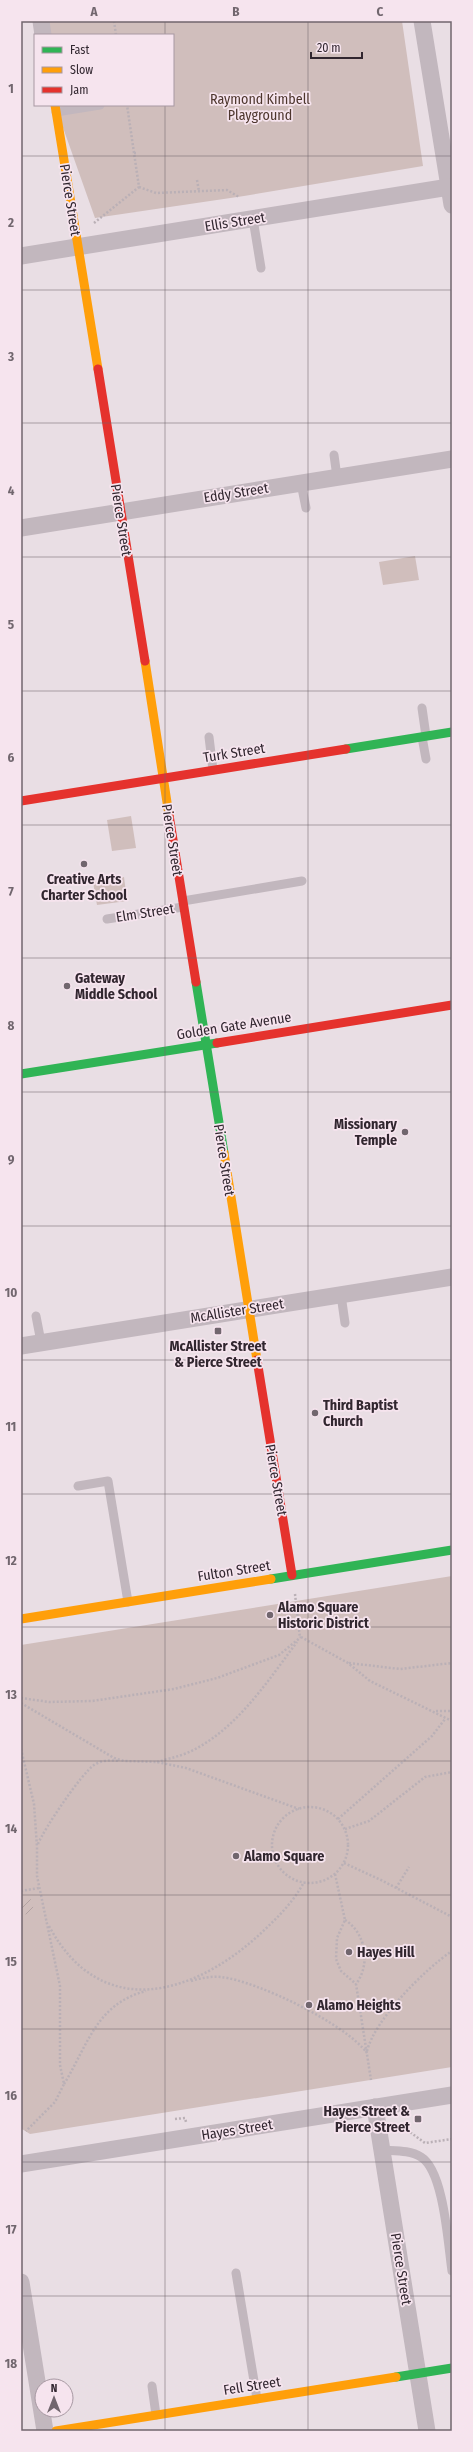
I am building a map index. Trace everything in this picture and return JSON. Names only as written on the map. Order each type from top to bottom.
[{"type":"street","points":[[41,21],[43,34]]},
{"type":"street","points":[[422,21],[452,205]]},
{"type":"street","name":"Pierce Street","points":[[55,109],[292,1575]]},
{"type":"street","name":"Ellis Street","points":[[21,256],[450,187]]},
{"type":"street","name":"Eddy Street","points":[[21,528],[452,459]]},
{"type":"street","name":"Turk Street","points":[[21,801],[452,732]]},
{"type":"street","name":"Golden Gate Avenue","points":[[21,1074],[452,1005]]},
{"type":"street","name":"McAllister Street","points":[[21,1346],[452,1277]]},
{"type":"street","name":"Fulton Street","points":[[21,1619],[452,1550]]},
{"type":"street","name":"Hayes Street","points":[[21,2164],[452,2095]]},
{"type":"street","name":"Pierce Street","points":[[375,2107],[427,2431]]},
{"type":"street","points":[[21,2282],[45,2431]]},
{"type":"street","name":"Fell Street","points":[[56,2431],[452,2368]]},
{"type":"lane","points":[[55,109],[89,106]]},
{"type":"lane","points":[[253,219],[261,268]]},
{"type":"lane","points":[[334,455],[337,477]]},
{"type":"lane","points":[[301,483],[306,508]]},
{"type":"lane","points":[[422,708],[426,759]]},
{"type":"lane","points":[[209,737],[212,770]]},
{"type":"lane","name":"Elm Street","points":[[108,919],[302,881]]},
{"type":"lane","points":[[341,1295],[345,1323]]},
{"type":"lane","points":[[36,1316],[41,1342]]},
{"type":"lane","points":[[78,1486],[108,1481],[128,1602]]},
{"type":"lane","points":[[382,2150],[416,2154],[426,2161],[434,2170],[439,2186],[452,2271]]},
{"type":"lane","points":[[236,2273],[257,2399]]},
{"type":"lane","points":[[152,2386],[156,2415]]},
{"type":"path","points":[[114,21],[116,34]]},
{"type":"path","points":[[127,106],[139,187]]},
{"type":"path","points":[[134,153],[138,152]]},
{"type":"path","points":[[197,180],[199,191]]},
{"type":"path","points":[[139,187],[156,193],[227,190],[239,197]]},
{"type":"path","points":[[93,224],[139,187]]},
{"type":"path","points":[[157,1762],[191,1751],[222,1729],[255,1696],[301,1637],[296,1601]]},
{"type":"path","points":[[301,1637],[348,1662],[370,1681],[398,1696],[435,1711],[445,1719],[452,1721]]},
{"type":"path","points":[[21,1698],[49,1702],[92,1701],[174,1689],[217,1678],[279,1655],[301,1637]]},
{"type":"path","points":[[348,1662],[400,1669],[452,1664]]},
{"type":"path","points":[[21,1703],[103,1753],[124,1761]]},
{"type":"path","points":[[435,1711],[452,1711]]},
{"type":"path","points":[[338,1819],[432,1736],[445,1719]]},
{"type":"path","points":[[21,1749],[34,1804],[38,1847],[36,1862],[39,1888],[60,1986],[60,2065],[64,2084]]},
{"type":"path","points":[[38,1847],[48,1825],[94,1765],[102,1761],[157,1762],[186,1768],[299,1809],[320,1809],[338,1819],[348,1840],[348,1852],[344,1863],[335,1874],[315,1882],[304,1882],[294,1879],[279,1866],[272,1847],[276,1828],[286,1816],[299,1809]]},
{"type":"path","points":[[344,1829],[369,1821],[425,1778],[452,1772]]},
{"type":"path","points":[[344,1863],[396,1888],[452,1918]]},
{"type":"path","points":[[396,1888],[409,1867]]},
{"type":"path","points":[[335,1874],[345,1920],[337,1938],[336,1959],[341,1971],[356,1984]]},
{"type":"path","points":[[187,1982],[230,1959],[255,1939],[296,1897],[304,1882]]},
{"type":"path","points":[[21,1891],[39,1888]]},
{"type":"path","points":[[345,1920],[355,1928],[363,1944],[363,1972],[356,1984],[371,2080]]},
{"type":"path","points":[[47,1923],[71,1959],[90,1974],[114,1985],[138,1990],[150,1990]]},
{"type":"path","points":[[367,2053],[374,2034],[415,1982],[452,1951]]},
{"type":"path","points":[[26,2131],[55,2102],[93,2028],[100,2020],[125,1999],[150,1990],[212,1977],[223,1977],[273,1993],[348,2034],[367,2053]]},
{"type":"path","points":[[175,2119],[182,2118]]},
{"type":"path","points":[[407,2130],[425,2143],[452,2138]]},
{"type":"green space","name":"Raymond Kimbell Playground","points":[[41,21],[402,21],[423,166],[244,196],[95,218],[55,106],[174,106],[174,34],[43,34]]},
{"type":"green space","points":[[415,556],[419,580],[383,585],[379,562]]},
{"type":"green space","points":[[131,816],[136,848],[112,851],[107,820]]},
{"type":"green space","points":[[124,877],[127,901],[97,905],[93,882]]},
{"type":"green space","name":"Alamo Square","points":[[452,1576],[452,2067],[30,2134],[22,2129],[21,1645]]},
{"type":"green space","points":[[32,1899],[34,1913],[21,1915],[21,1901]]},
{"type":"traffic: fast","points":[[346,749],[452,732]]},
{"type":"traffic: fast","points":[[196,982],[224,1153]]},
{"type":"traffic: fast","points":[[21,1074],[217,1043]]},
{"type":"traffic: fast","points":[[271,1579],[452,1550]]},
{"type":"traffic: fast","points":[[396,2377],[452,2368]]},
{"type":"traffic: slow","points":[[55,106],[98,369]]},
{"type":"traffic: slow","points":[[145,661],[169,815]]},
{"type":"traffic: slow","points":[[224,1153],[257,1360]]},
{"type":"traffic: slow","points":[[21,1619],[271,1579]]},
{"type":"traffic: slow","points":[[56,2431],[396,2377]]},
{"type":"traffic: jam","points":[[98,369],[145,661]]},
{"type":"traffic: jam","points":[[21,801],[346,749]]},
{"type":"traffic: jam","points":[[169,815],[196,982]]},
{"type":"traffic: jam","points":[[217,1043],[452,1005]]},
{"type":"traffic: jam","points":[[257,1360],[292,1575]]},
{"type":"place","name":"Creative Arts Charter School","points":[[84,864]]},
{"type":"place","name":"Gateway Middle School","points":[[67,986]]},
{"type":"place","name":"Missionary Temple","points":[[405,1132]]},
{"type":"place","name":"McAllister Street & Pierce Street","points":[[218,1331]]},
{"type":"place","name":"Third Baptist Church","points":[[315,1413]]},
{"type":"place","name":"Alamo Square Historic District","points":[[270,1615]]},
{"type":"place","name":"Alamo Square","points":[[236,1856]]},
{"type":"place","name":"Hayes Hill","points":[[349,1952]]},
{"type":"place","name":"Alamo Heights","points":[[309,2005]]},
{"type":"place","name":"Hayes Street & Pierce Street","points":[[418,2119]]}]
